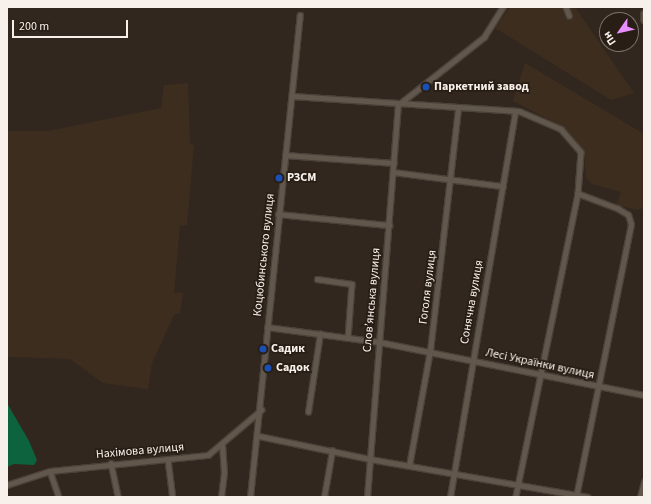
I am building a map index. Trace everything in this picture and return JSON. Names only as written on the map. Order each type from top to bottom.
[{"type":"street","points":[[398,105],[484,37],[503,7]]},
{"type":"street","points":[[566,7],[569,15]]},
{"type":"street","points":[[644,13],[644,20]]},
{"type":"street","name":"Коцюбинського вулиця","points":[[250,497],[259,436],[266,326],[300,16]]},
{"type":"street","points":[[292,96],[398,105],[515,111],[561,129],[581,152],[578,194],[516,497]]},
{"type":"street","name":"Слов’янська вулиця","points":[[367,497],[398,105]]},
{"type":"street","name":"Гоголя вулиця","points":[[409,466],[430,351],[458,108]]},
{"type":"street","name":"Сонячна вулиця","points":[[450,497],[515,111]]},
{"type":"street","points":[[285,154],[394,163]]},
{"type":"street","points":[[393,172],[450,176],[503,186]]},
{"type":"street","points":[[577,496],[631,224],[628,215],[618,209],[578,194]]},
{"type":"street","points":[[278,214],[388,226]]},
{"type":"street","points":[[317,279],[352,284],[348,338]]},
{"type":"street","name":"Лесі Українки вулиця","points":[[266,326],[379,342],[430,351],[644,395]]},
{"type":"street","points":[[308,412],[320,334]]},
{"type":"street","name":"Нахімова вулиця","points":[[7,485],[50,471],[111,463],[208,455],[261,410]]},
{"type":"street","points":[[259,436],[370,459],[588,497]]},
{"type":"street","points":[[221,497],[224,473],[222,444]]},
{"type":"street","points":[[324,497],[332,451]]},
{"type":"street","points":[[168,459],[173,497]]},
{"type":"street","points":[[111,463],[118,497]]},
{"type":"street","points":[[50,471],[59,497]]},
{"type":"street","points":[[640,497],[644,482]]},
{"type":"shaded area","points":[[510,7],[575,7],[599,42],[599,52],[606,52],[634,93],[611,100],[495,28]]},
{"type":"shaded area","points":[[525,63],[644,134],[644,208],[637,210],[616,205],[621,192],[592,184],[586,178],[584,152],[563,127],[513,101]]},
{"type":"shaded area","points":[[188,83],[190,144],[194,145],[187,225],[180,226],[174,293],[183,293],[180,313],[174,315],[152,363],[148,389],[103,383],[70,359],[7,357],[7,131],[48,131],[161,108],[164,85]]},
{"type":"green space","points":[[7,403],[29,441],[37,460],[34,465],[14,464],[7,467]]},
{"type":"place","name":"Паркетний завод","points":[[426,87]]},
{"type":"place","name":"РЗСМ","points":[[279,178]]},
{"type":"place","name":"Садик","points":[[263,349]]},
{"type":"place","name":"Садок","points":[[268,368]]}]
